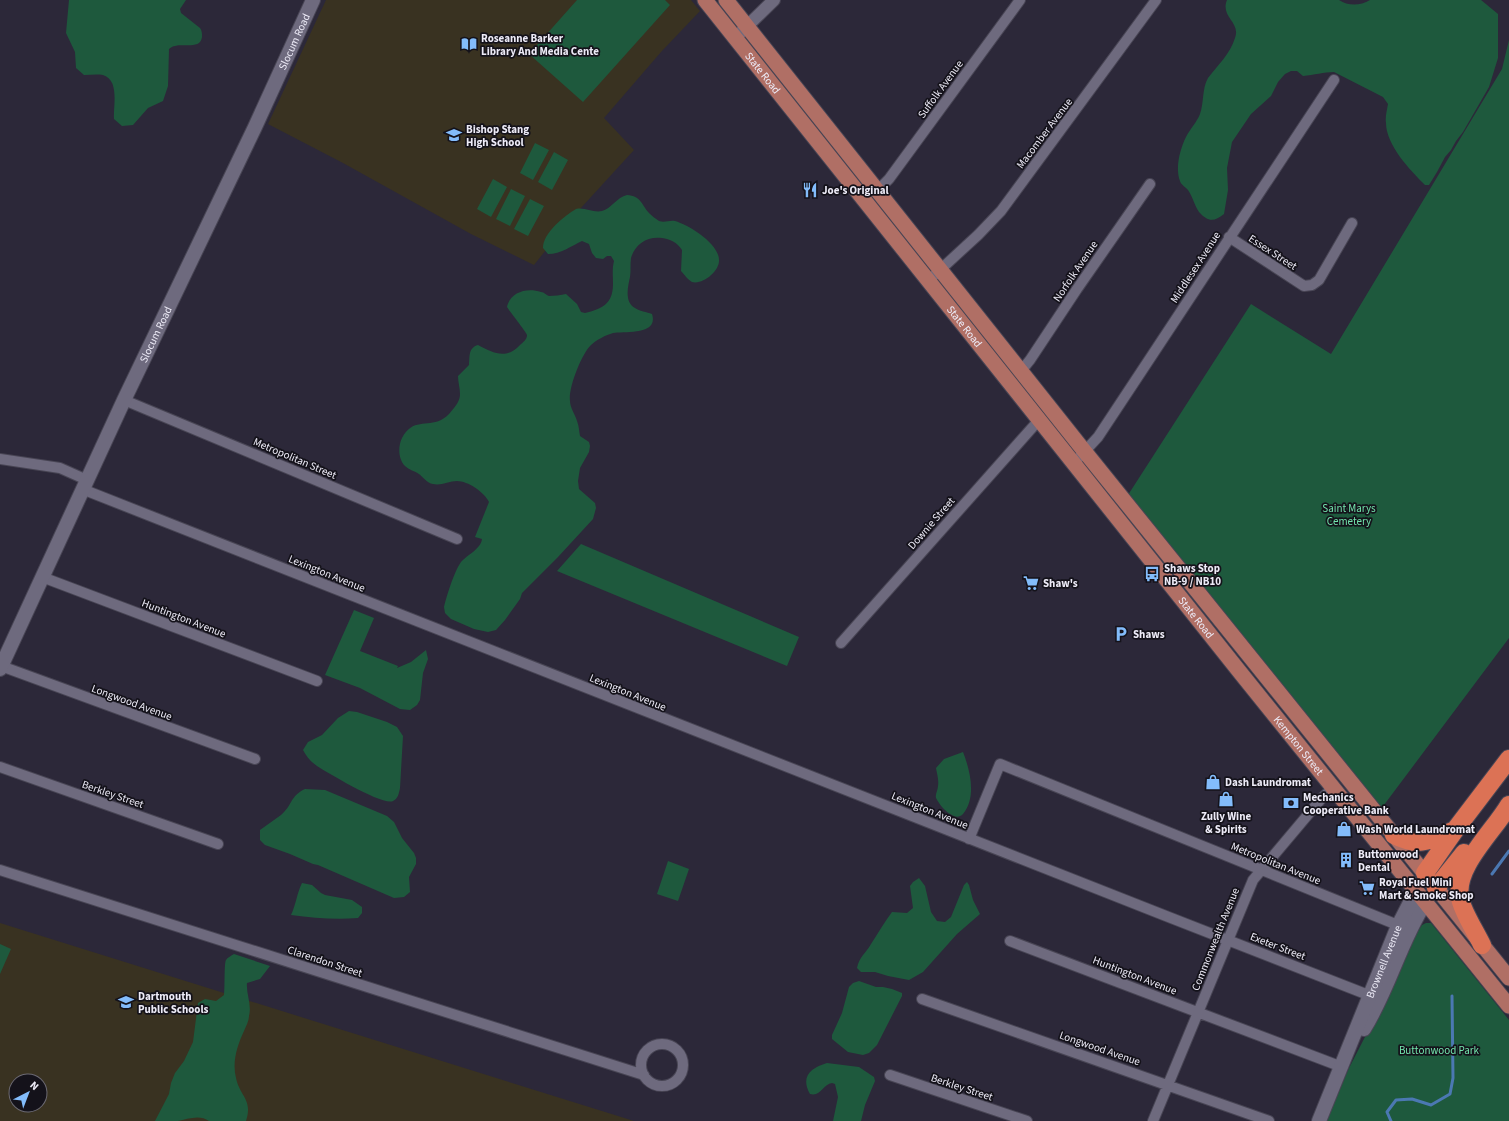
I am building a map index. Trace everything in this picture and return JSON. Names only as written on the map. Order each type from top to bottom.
[{"type":"highway","points":[[1425,873],[1455,830],[1509,759]]},
{"type":"highway","points":[[1436,888],[1509,794]]},
{"type":"highway","points":[[1482,945],[1461,903],[1459,891],[1460,879],[1465,866],[1502,818],[1509,805]]},
{"type":"highway","points":[[1394,835],[1408,841],[1425,842],[1455,830]]},
{"type":"main road","name":"Slocum Road","points":[[1,668],[124,400],[255,127],[313,0]]},
{"type":"main road","name":"State Road","points":[[705,0],[1224,652]]},
{"type":"main road","name":"State Road","points":[[726,0],[1085,452],[1238,641]]},
{"type":"main road","points":[[1224,652],[1238,641]]},
{"type":"main road","name":"Kempton Street","points":[[1238,641],[1509,978]]},
{"type":"main road","name":"Kempton Street","points":[[1224,652],[1509,1006]]},
{"type":"main road","name":"Brownell Avenue","points":[[1319,1121],[1348,1052],[1375,997],[1404,928],[1416,890],[1425,873]]},
{"type":"main road","name":"Brownell Avenue","points":[[1404,928],[1436,888]]},
{"type":"street","points":[[735,38],[774,0]]},
{"type":"street","name":"Suffolk Avenue","points":[[877,191],[889,179],[1020,0]]},
{"type":"street","name":"Macomber Avenue","points":[[928,281],[983,230],[1007,203],[1156,0]]},
{"type":"street","name":"Middlesex Avenue","points":[[1074,464],[1098,437],[1334,80]]},
{"type":"street","name":"Norfolk Avenue","points":[[1021,371],[1150,184]]},
{"type":"street","name":"Essex Street","points":[[1229,237],[1304,286],[1312,286],[1319,280],[1352,223]]},
{"type":"street","name":"Metropolitan Street","points":[[124,400],[457,539]]},
{"type":"street","name":"Downie Street","points":[[841,643],[1039,420]]},
{"type":"street","name":"Lexington Avenue","points":[[0,459],[60,468],[85,484],[970,839],[1166,916]]},
{"type":"street","name":"Huntington Avenue","points":[[42,577],[317,681]]},
{"type":"street","name":"Longwood Avenue","points":[[1,668],[255,759]]},
{"type":"street","name":"Metropolitan Avenue","points":[[970,839],[1000,764],[1404,928]]},
{"type":"street","name":"Berkley Street","points":[[0,768],[218,844]]},
{"type":"street","name":"Commonwealth Avenue","points":[[1153,1121],[1253,880],[1322,798],[1333,788]]},
{"type":"street","name":"Clarendon Street","points":[[0,870],[644,1075],[654,1084],[668,1084],[679,1076],[682,1070],[682,1063],[677,1051],[672,1046],[665,1044],[652,1046],[643,1056],[641,1068],[644,1075]]},
{"type":"street","name":"Exeter Street","points":[[1166,916],[1375,997]]},
{"type":"street","name":"Huntington Avenue","points":[[1010,940],[1342,1067]]},
{"type":"street","name":"Longwood Avenue","points":[[922,999],[1269,1121]]},
{"type":"street","name":"Berkley Street","points":[[890,1075],[1027,1121]]},
{"type":"shaded area","name":"Bishop Stang High School","points":[[326,0],[691,0],[700,11],[661,52],[604,118],[634,150],[569,221],[534,265],[471,234],[343,163],[268,124]]},
{"type":"shaded area","name":"Dartmouth Public Schools","points":[[0,923],[634,1121],[0,1121]]},
{"type":"green space","points":[[69,0],[186,0],[180,9],[181,13],[202,31],[202,37],[197,44],[178,45],[169,49],[168,86],[163,101],[148,108],[133,125],[122,126],[114,119],[114,88],[112,82],[108,78],[103,75],[84,75],[76,68],[75,52],[66,33]]},
{"type":"green space","points":[[577,0],[665,0],[670,5],[583,102],[529,54]]},
{"type":"green space","points":[[1227,0],[1339,0],[1354,4],[1370,0],[1481,0],[1498,14],[1498,58],[1489,87],[1463,132],[1445,157],[1429,185],[1425,185],[1419,179],[1406,165],[1394,148],[1387,131],[1386,118],[1388,104],[1383,97],[1334,72],[1303,76],[1297,71],[1291,71],[1285,74],[1278,82],[1271,96],[1251,114],[1232,142],[1227,168],[1228,190],[1224,214],[1214,220],[1211,220],[1205,218],[1199,212],[1190,193],[1182,185],[1178,165],[1184,142],[1200,114],[1206,82],[1227,54],[1235,38],[1235,28],[1226,11]]},
{"type":"green space","name":"Saint Marys Cemetery","points":[[1509,40],[1509,638],[1381,809],[1128,495],[1251,304],[1331,354],[1502,69]]},
{"type":"green space","points":[[535,143],[549,150],[533,180],[520,173]]},
{"type":"green space","points":[[554,152],[568,160],[552,190],[538,182]]},
{"type":"green space","points":[[493,179],[507,187],[491,217],[477,209]]},
{"type":"green space","points":[[511,189],[525,196],[510,226],[496,219]]},
{"type":"green space","points":[[627,195],[638,199],[649,213],[659,221],[675,221],[681,223],[703,236],[715,248],[718,255],[718,265],[710,276],[701,281],[692,282],[681,271],[682,250],[673,241],[662,238],[651,238],[642,242],[635,249],[631,258],[628,289],[629,302],[635,308],[652,314],[653,321],[646,329],[632,332],[613,333],[601,338],[591,345],[587,349],[576,371],[571,388],[570,401],[578,423],[580,436],[589,442],[590,446],[589,452],[580,468],[578,481],[579,489],[595,503],[596,508],[593,519],[522,593],[520,599],[496,630],[488,632],[474,629],[451,619],[445,613],[444,607],[458,566],[481,543],[482,539],[475,537],[489,502],[480,491],[471,485],[461,481],[433,484],[407,467],[401,460],[400,456],[399,449],[402,438],[406,432],[415,425],[441,420],[454,408],[460,396],[458,376],[469,365],[470,353],[475,346],[478,345],[499,354],[505,354],[515,350],[526,340],[526,333],[507,307],[515,294],[530,290],[542,292],[549,296],[566,294],[577,304],[581,312],[585,313],[597,310],[609,301],[613,284],[614,261],[611,256],[607,256],[603,259],[596,258],[592,253],[589,244],[582,241],[562,251],[548,254],[543,248],[544,242],[550,231],[576,209],[602,211],[623,196]]},
{"type":"green space","points":[[530,199],[544,206],[528,236],[514,229]]},
{"type":"green space","points":[[581,544],[799,637],[787,666],[557,571]]},
{"type":"green space","points":[[354,610],[374,618],[360,651],[398,666],[397,668],[411,662],[426,650],[428,659],[423,673],[420,700],[417,705],[410,710],[400,709],[360,688],[325,675]]},
{"type":"green space","points":[[349,711],[357,712],[387,722],[397,727],[403,736],[400,788],[399,794],[395,800],[387,801],[378,799],[343,781],[315,764],[309,759],[303,750],[308,742],[322,735],[338,718]]},
{"type":"green space","points":[[963,752],[970,775],[971,792],[967,807],[963,814],[957,817],[946,811],[936,798],[938,782],[936,768],[944,759]]},
{"type":"green space","points":[[305,789],[325,790],[387,816],[394,822],[402,838],[414,853],[416,858],[416,864],[409,877],[410,892],[404,897],[394,898],[318,865],[265,845],[260,840],[260,830],[285,812],[296,795]]},
{"type":"green space","points":[[668,861],[689,869],[678,901],[657,894]]},
{"type":"green space","points":[[919,878],[925,886],[931,912],[937,921],[945,922],[951,917],[964,885],[967,882],[973,900],[980,914],[957,934],[923,972],[909,980],[875,972],[861,972],[857,968],[859,961],[892,912],[907,913],[913,908],[910,886]]},
{"type":"green space","points":[[302,883],[312,885],[325,895],[352,900],[362,907],[362,913],[358,918],[350,919],[291,915]]},
{"type":"green space","name":"Buttonwood Park","points":[[1431,923],[1509,1020],[1509,1121],[1326,1121],[1349,1068],[1416,934],[1422,925]]},
{"type":"green space","points":[[0,944],[11,949],[0,974]]},
{"type":"green space","points":[[234,954],[270,966],[260,979],[247,983],[250,1012],[247,1024],[239,1042],[235,1060],[236,1078],[248,1108],[246,1121],[209,1121],[198,1117],[178,1121],[155,1121],[169,1094],[175,1073],[184,1061],[193,1042],[198,1003],[205,999],[216,1001],[224,995],[225,962]]},
{"type":"green space","points":[[859,981],[876,987],[892,989],[902,993],[902,996],[877,1045],[869,1053],[863,1055],[848,1052],[832,1039],[832,1035],[842,1013],[849,987],[853,983]]},
{"type":"green space","points":[[827,1063],[859,1067],[874,1077],[875,1081],[865,1105],[861,1121],[833,1121],[838,1097],[835,1084],[829,1084],[817,1094],[810,1094],[806,1082],[809,1074],[816,1067]]},
{"type":"waterway","points":[[1492,874],[1509,851]]},
{"type":"waterway","points":[[1391,1121],[1387,1112],[1396,1100],[1412,1099],[1431,1105],[1450,1094],[1453,1078],[1452,996]]},
{"type":"place","name":"Roseanne Barker Library And Media Cente","points":[[469,44]]},
{"type":"place","name":"Bishop Stang High School","points":[[454,135]]},
{"type":"place","name":"Joe's Original","points":[[810,190]]},
{"type":"place","name":"Shaws Stop NB-9 / NB10","points":[[1152,574]]},
{"type":"place","name":"Shaw's","points":[[1031,583]]},
{"type":"place","name":"Shaws","points":[[1121,634]]},
{"type":"place","name":"Dash Laundromat","points":[[1213,782]]},
{"type":"place","name":"Zully Wine & Spirits","points":[[1226,799]]},
{"type":"place","name":"Mechanics Cooperative Bank","points":[[1291,803]]},
{"type":"place","name":"Wash World Laundromat","points":[[1344,829]]},
{"type":"place","name":"Buttonwood Dental","points":[[1346,860]]},
{"type":"place","name":"Royal Fuel Mini Mart & Smoke Shop","points":[[1367,888]]},
{"type":"place","name":"Dartmouth Public Schools","points":[[126,1002]]}]
